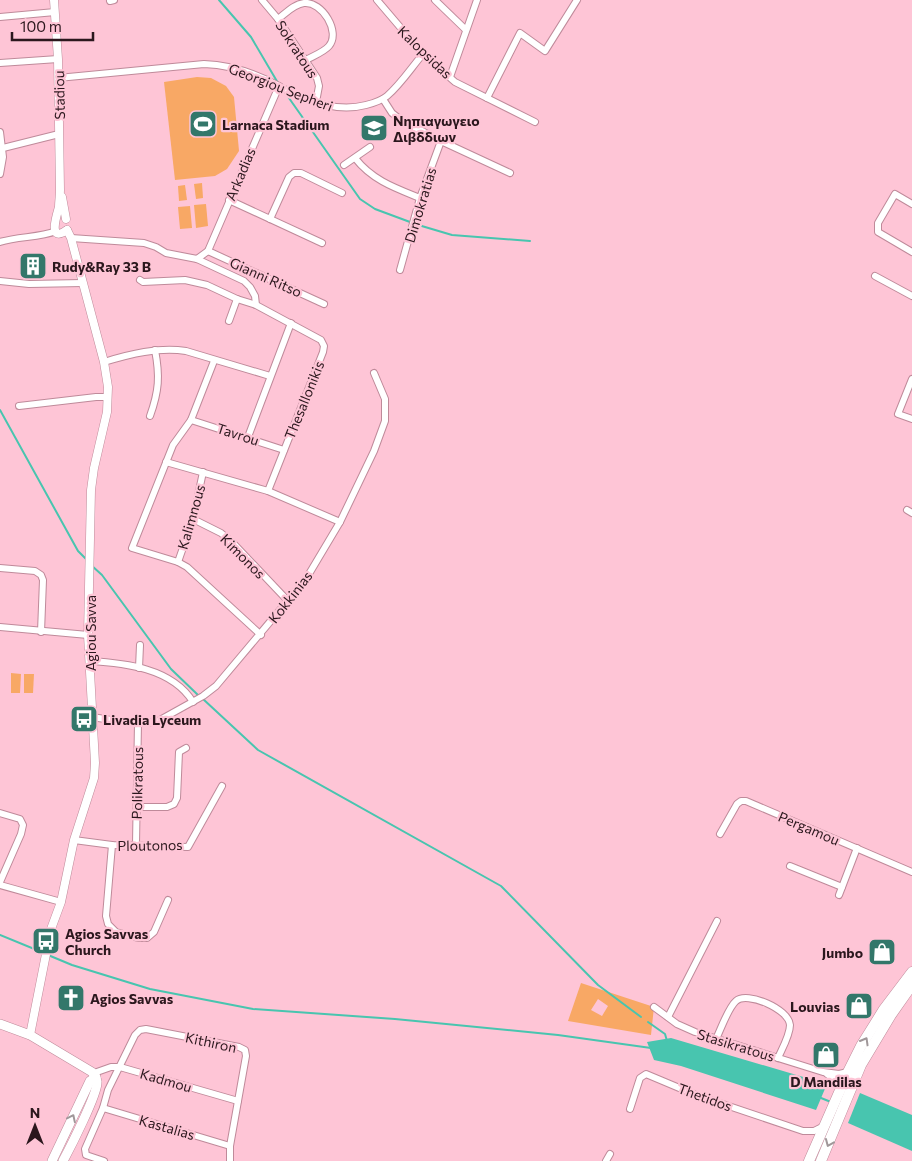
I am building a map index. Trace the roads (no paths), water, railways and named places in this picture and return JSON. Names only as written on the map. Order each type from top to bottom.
[{"type":"main road","points":[[808,1161],[831,1120],[845,1087],[848,1072],[884,1009],[912,972]]},
{"type":"main road","points":[[845,1087],[912,985]]},
{"type":"main road","points":[[0,1024],[30,1035],[95,1075],[97,1084],[93,1098],[63,1161]]},
{"type":"main road","points":[[52,1161],[90,1081],[95,1075]]},
{"type":"main road","points":[[821,1161],[831,1120]]},
{"type":"street","name":"Stadiou","points":[[54,0],[58,59],[60,190],[55,220]]},
{"type":"street","name":"Sokratous","points":[[262,0],[306,60],[319,84],[316,102]]},
{"type":"street","name":"Kalopsidas","points":[[377,0],[422,54],[455,82],[534,122]]},
{"type":"street","points":[[434,0],[466,30]]},
{"type":"street","points":[[450,77],[477,0]]},
{"type":"street","points":[[487,98],[520,33],[545,51],[577,0]]},
{"type":"street","points":[[278,20],[302,3],[312,3],[320,8],[332,27],[332,40],[328,48],[306,60]]},
{"type":"street","points":[[0,17],[55,12]]},
{"type":"street","name":"Georgiou Sepheri","points":[[58,78],[204,64],[223,65],[245,70],[316,102],[331,107],[351,108],[372,104],[383,99],[394,89],[422,54]]},
{"type":"street","points":[[0,63],[58,59]]},
{"type":"street","name":"Arkadias","points":[[208,251],[281,87]]},
{"type":"street","points":[[383,99],[398,118],[441,141],[510,173]]},
{"type":"street","points":[[0,132],[3,148],[0,174]]},
{"type":"street","points":[[3,148],[59,134]]},
{"type":"street","name":"Dimokratias","points":[[400,270],[420,198],[441,141]]},
{"type":"street","points":[[344,165],[370,148]]},
{"type":"street","points":[[355,158],[379,180],[420,198]]},
{"type":"street","points":[[270,219],[289,177],[294,172],[301,173],[342,194]]},
{"type":"street","name":"Stadiou","points":[[60,190],[66,220]]},
{"type":"street","points":[[912,204],[895,194],[877,225],[878,232],[912,252]]},
{"type":"street","points":[[230,200],[322,243]]},
{"type":"street","points":[[0,242],[17,237],[43,235],[56,231],[63,233],[67,230],[69,224],[66,220],[59,218],[55,220],[54,227],[56,231]]},
{"type":"street","name":"Agiou Savva","points":[[30,1035],[51,929],[61,902],[74,840],[94,778],[95,763],[88,635],[92,479],[108,412],[108,398],[104,362],[71,238],[67,230]]},
{"type":"street","points":[[71,238],[144,243],[166,252],[197,259],[244,281],[250,287],[256,305]]},
{"type":"street","points":[[197,259],[208,251]]},
{"type":"street","name":"Gianni Ritso","points":[[208,251],[324,304]]},
{"type":"street","points":[[875,276],[912,296]]},
{"type":"street","points":[[140,280],[143,282],[185,280],[207,285],[256,305],[291,323],[248,437]]},
{"type":"street","points":[[0,281],[29,284],[83,284]]},
{"type":"street","points":[[229,321],[238,299]]},
{"type":"street","name":"Thesallonikis","points":[[268,492],[324,346],[322,340],[317,336],[291,323]]},
{"type":"street","points":[[104,362],[154,350],[173,349],[186,351],[214,361],[270,376]]},
{"type":"street","points":[[150,416],[157,395],[158,385],[158,370],[154,350]]},
{"type":"street","points":[[214,361],[191,420],[173,445],[132,548],[178,562],[190,569],[261,635]]},
{"type":"street","name":"Kokkinias","points":[[92,716],[138,722],[158,721],[203,696],[216,686],[261,635],[306,579],[340,522],[374,451],[385,421],[385,399],[374,373]]},
{"type":"street","points":[[912,379],[898,414],[912,419]]},
{"type":"street","points":[[18,406],[96,397],[108,398]]},
{"type":"street","name":"Tavrou","points":[[191,420],[284,450]]},
{"type":"street","points":[[166,462],[268,492],[340,522]]},
{"type":"street","name":"Kalimnous","points":[[178,562],[193,519],[203,472]]},
{"type":"street","name":"Kimonos","points":[[193,519],[234,542],[288,601]]},
{"type":"street","points":[[0,568],[35,570],[41,575],[43,580],[41,632]]},
{"type":"street","points":[[0,627],[88,635]]},
{"type":"street","points":[[139,668],[140,645]]},
{"type":"street","points":[[89,661],[139,668],[165,676],[194,701]]},
{"type":"street","name":"Polikratous","points":[[136,844],[138,722]]},
{"type":"street","points":[[137,807],[167,807],[174,804],[177,798],[179,752],[186,748]]},
{"type":"street","name":"Ploutonos","points":[[74,840],[112,845],[188,846],[222,786]]},
{"type":"street","name":"Pergamou","points":[[720,834],[736,804],[744,801],[912,872]]},
{"type":"street","points":[[0,813],[20,819],[23,825],[22,834],[0,884],[61,902]]},
{"type":"street","points":[[112,845],[106,916],[110,928],[116,932],[136,938],[147,938],[154,932],[168,900]]},
{"type":"street","points":[[839,895],[857,848]]},
{"type":"street","points":[[790,866],[842,887]]},
{"type":"street","points":[[668,1018],[717,921]]},
{"type":"street","points":[[716,1039],[735,1002],[742,998],[753,998],[781,1011],[788,1018],[789,1032],[778,1058]]},
{"type":"street","name":"Stasikratous","points":[[654,1007],[682,1027],[716,1039],[824,1072],[838,1074],[848,1072]]},
{"type":"street","name":"Kithiron","points":[[120,1067],[135,1035],[140,1030],[146,1029],[239,1047],[245,1050],[246,1056],[230,1146],[230,1161]]},
{"type":"street","points":[[95,1075],[111,1067],[120,1067],[108,1090],[85,1153],[104,1161]]},
{"type":"street","name":"Kadmou","points":[[120,1067],[238,1101]]},
{"type":"street","name":"Stasikratous","points":[[824,1072],[845,1087]]},
{"type":"street","name":"Thetidos","points":[[630,1109],[640,1078],[649,1075],[687,1092],[803,1131]]},
{"type":"street","name":"Kastalias","points":[[103,1108],[230,1146]]},
{"type":"street","points":[[803,1131],[814,1131],[831,1120]]},
{"type":"street","points":[[803,1131],[813,1140],[814,1148]]},
{"type":"street","points":[[606,1161],[610,1154]]},
{"type":"waterway","points":[[219,0],[251,37],[278,83]]},
{"type":"waterway","points":[[284,91],[360,199],[375,209],[410,222]]},
{"type":"waterway","points":[[415,224],[452,235],[530,241]]},
{"type":"waterway","points":[[0,410],[78,551],[86,559]]},
{"type":"waterway","points":[[91,565],[102,575],[171,669],[199,696]]},
{"type":"waterway","points":[[203,699],[258,750],[501,886],[598,985],[641,1017]]},
{"type":"waterway","points":[[0,935],[44,953]]},
{"type":"waterway","points":[[48,955],[72,965],[150,989],[253,1009],[395,1019],[558,1035],[651,1048]]},
{"type":"waterway","points":[[648,1022],[665,1034],[667,1041]]},
{"type":"waterway","points":[[821,1098],[831,1102]]},
{"type":"place","name":"Larnaca Stadium","points":[[203,124]]},
{"type":"place","name":"Νηπιαγωγειο Διβδδιων","points":[[374,128]]},
{"type":"place","name":"Rudy&Ray 33 B","points":[[33,266]]},
{"type":"place","name":"Livadia Lyceum","points":[[84,719]]},
{"type":"place","name":"Agios Savvas Church","points":[[46,941]]},
{"type":"place","name":"Jumbo","points":[[882,952]]},
{"type":"place","name":"Agios Savvas","points":[[71,998]]},
{"type":"place","name":"Louvias","points":[[859,1006]]},
{"type":"place","name":"D Mandilas","points":[[826,1055]]}]
